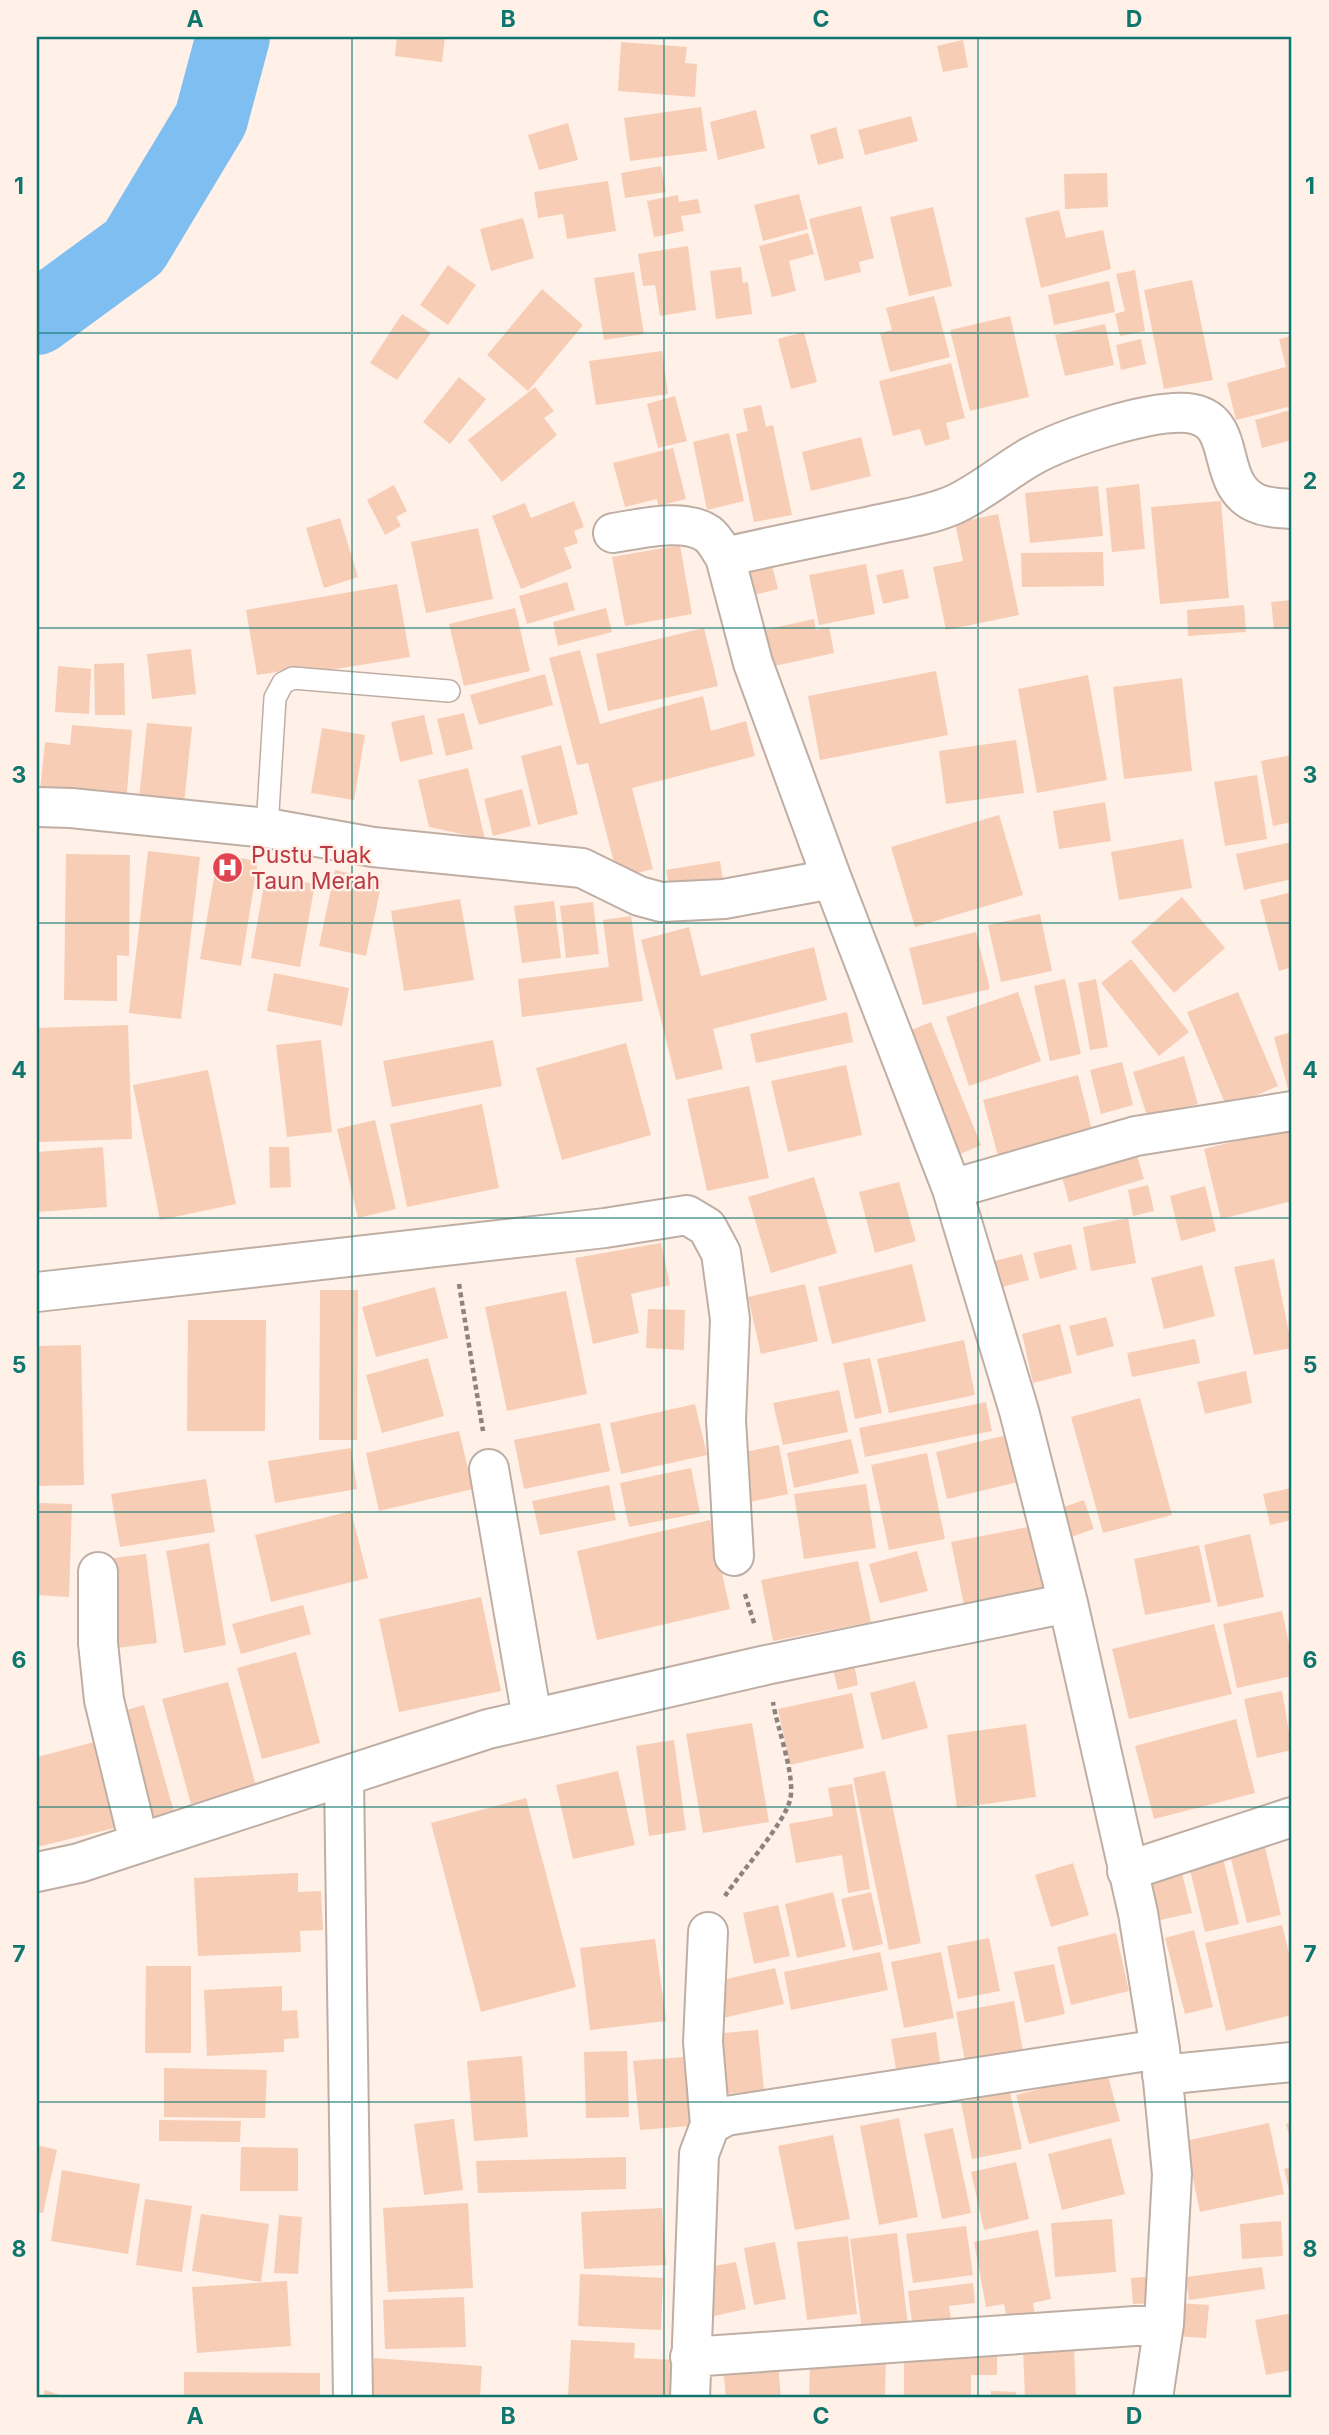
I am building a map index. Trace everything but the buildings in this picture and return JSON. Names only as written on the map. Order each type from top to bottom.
[{"type":"street","points":[[725,557],[908,518],[953,505],[1030,457],[1060,442],[1144,419],[1186,413],[1208,418],[1218,427],[1231,476],[1242,494],[1268,507],[1292,509]]},
{"type":"street","points":[[613,533],[655,527],[689,527],[709,534],[725,557],[753,663],[832,879],[952,1189],[1019,1411],[1068,1603],[1138,1913],[1161,2062],[1172,2174],[1164,2324],[1153,2398]]},
{"type":"street","points":[[37,807],[267,828],[373,847],[582,868],[639,896],[661,902],[724,899],[832,879]]},
{"type":"street","points":[[952,1189],[1136,1136],[1292,1111]]},
{"type":"street","points":[[37,1292],[605,1228],[687,1215],[707,1227],[721,1253],[730,1320],[726,1420],[734,1556]]},
{"type":"street","points":[[489,1469],[532,1717]]},
{"type":"street","points":[[98,1572],[98,1643],[104,1700],[139,1843]]},
{"type":"street","points":[[37,1872],[79,1863],[344,1778],[488,1728],[766,1665],[1068,1603]]},
{"type":"street","points":[[344,1778],[353,2398]]},
{"type":"street","points":[[1127,1871],[1292,1817]]},
{"type":"street","points":[[690,2398],[699,2154],[709,2125],[703,2042],[708,1932]]},
{"type":"street","points":[[709,2125],[726,2116],[1161,2062],[1292,2062]]},
{"type":"street","points":[[690,2357],[1164,2324]]},
{"type":"lane","points":[[267,828],[275,698],[283,683],[293,678],[449,691]]},
{"type":"path","points":[[452,1245],[489,1469]]},
{"type":"path","points":[[708,1932],[723,1900],[783,1815],[790,1799],[790,1780],[766,1665],[734,1556]]},
{"type":"waterway","points":[[37,318],[134,247],[211,119],[233,37]]},
{"type":"place","name":"Pustu Tuak Taun Merah","points":[[228,868]]}]
